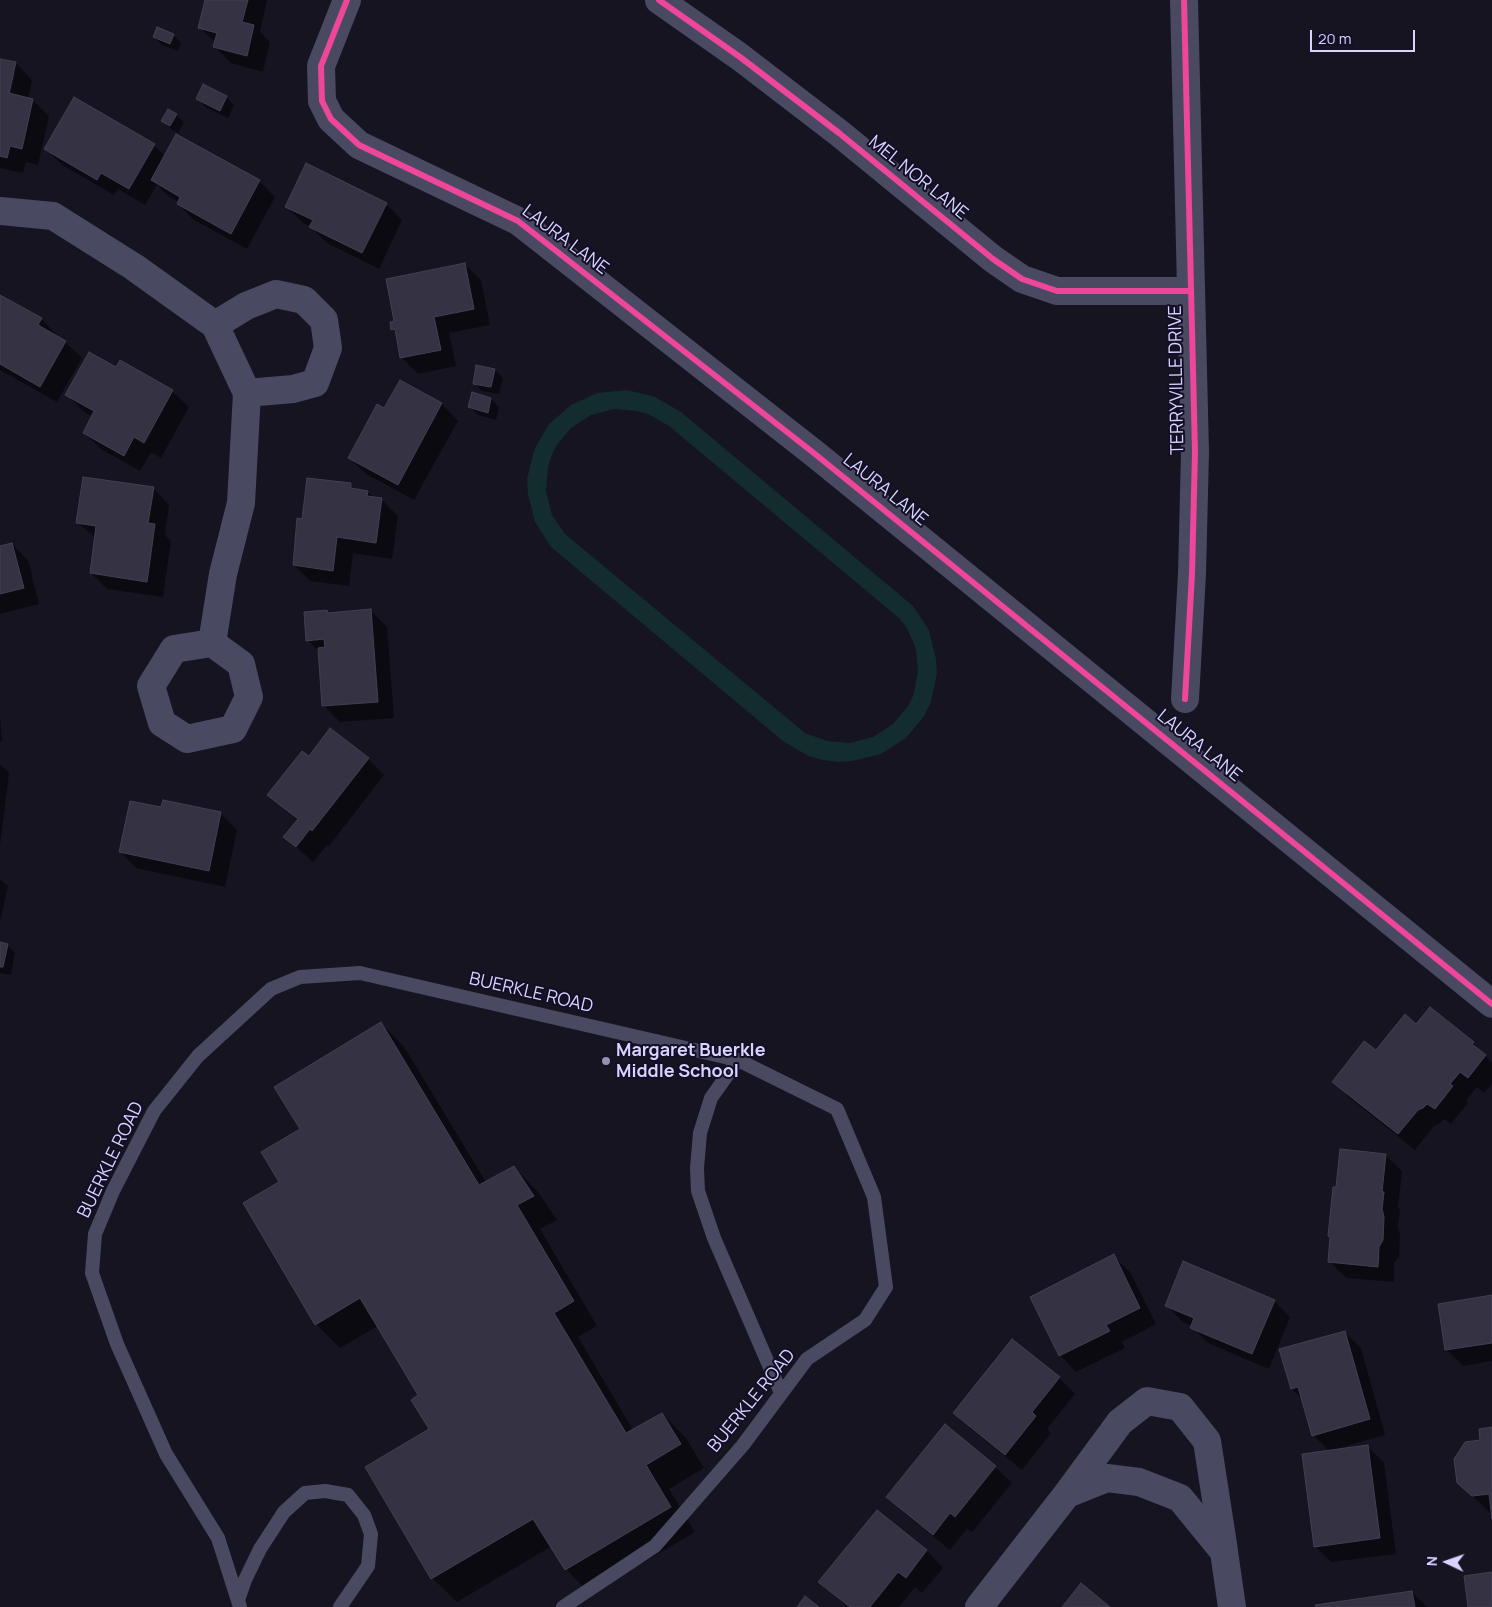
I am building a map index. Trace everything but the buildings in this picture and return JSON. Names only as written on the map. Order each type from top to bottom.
[{"type":"street","name":"LAURA LANE","points":[[347,0],[321,66],[322,101],[331,119],[359,145],[518,221],[815,454],[1492,1004]]},
{"type":"street","name":"MEL NOR LANE","points":[[658,0],[740,57],[839,133],[993,259],[1022,279],[1057,291],[1190,291]]},
{"type":"street","name":"TERRYVILLE DRIVE","points":[[1184,0],[1194,452],[1192,574],[1185,699]]},
{"type":"street","points":[[0,211],[53,216],[134,267],[215,325],[247,393],[241,503],[223,574],[212,643]]},
{"type":"street","points":[[215,325],[246,306],[276,294],[304,300],[324,320],[328,348],[315,383],[294,389],[247,393]]},
{"type":"street","points":[[979,1607],[1120,1422],[1146,1401],[1180,1407],[1207,1441],[1232,1607]]},
{"type":"street","points":[[1067,1494],[1107,1478],[1139,1482],[1180,1498],[1224,1552]]},
{"type":"lane","name":"BUERKLE ROAD","points":[[239,1604],[218,1538],[166,1454],[117,1344],[92,1273],[95,1234],[113,1191],[154,1111],[198,1056],[271,989],[300,978],[360,973],[738,1060],[837,1109],[874,1197],[886,1287],[865,1320],[807,1359],[742,1444],[655,1546],[563,1607]]},
{"type":"lane","points":[[738,1060],[711,1098],[700,1133],[697,1168],[698,1191],[718,1247],[781,1393]]},
{"type":"lane","points":[[239,1604],[245,1580],[260,1549],[284,1512],[305,1493],[324,1491],[348,1494],[364,1514],[371,1534],[368,1566],[340,1607]]},
{"type":"green space","points":[[627,390],[655,397],[681,412],[913,606],[929,630],[936,659],[937,673],[931,702],[924,716],[906,738],[881,754],[852,761],[838,762],[809,756],[783,741],[551,547],[535,522],[528,494],[527,479],[534,450],[549,424],[571,405],[597,393]],"holes":[[[614,409],[648,414],[669,426],[899,618],[907,628],[916,649],[918,672],[913,696],[908,706],[893,724],[873,737],[850,743],[827,741],[805,733],[565,534],[552,515],[546,491],[548,468],[556,446],[571,428],[591,415]]]},
{"type":"cycle path","points":[[347,0],[321,66],[322,101],[331,119],[359,145],[518,221],[815,454],[1492,1004]]},
{"type":"cycle path","points":[[659,0],[740,57],[839,133],[993,259],[1022,279],[1057,291],[1190,291]]},
{"type":"cycle path","points":[[1184,0],[1195,452],[1192,574],[1185,699]]},
{"type":"place","name":"Margaret Buerkle Middle School","points":[[606,1061]]}]
